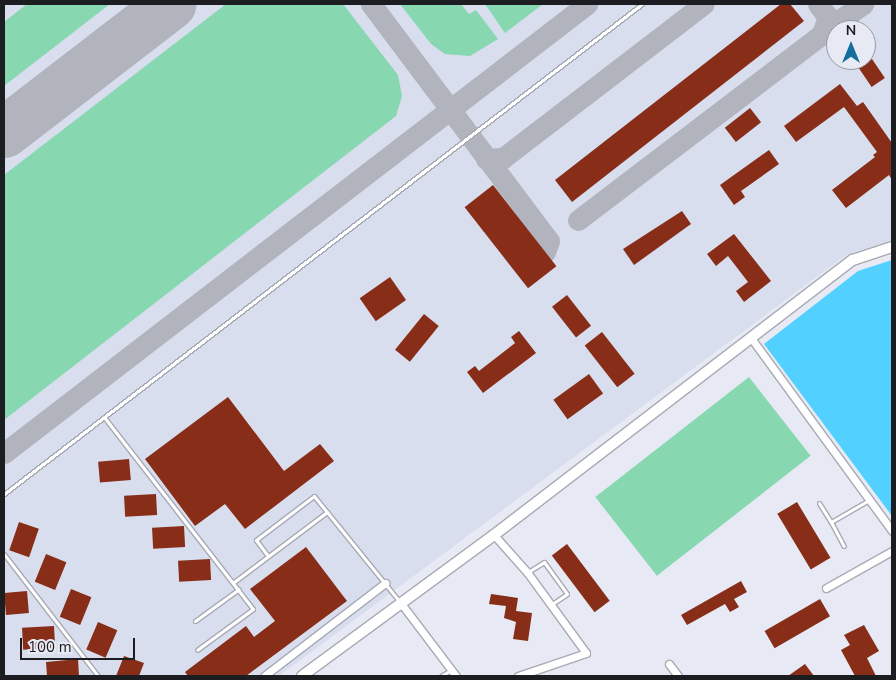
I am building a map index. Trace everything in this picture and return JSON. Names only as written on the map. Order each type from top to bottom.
[{"type":"street","points":[[302,676],[400,602],[494,535],[853,260],[892,247]]},
{"type":"street","points":[[751,338],[892,531]]},
{"type":"street","points":[[494,535],[527,572],[586,653],[518,676]]},
{"type":"street","points":[[826,588],[892,551]]},
{"type":"street","points":[[264,676],[385,583]]},
{"type":"street","points":[[400,602],[456,676]]},
{"type":"street","points":[[669,664],[678,676]]},
{"type":"lane","points":[[4,494],[642,4]]},
{"type":"lane","points":[[104,417],[234,582],[253,609],[197,650]]},
{"type":"lane","points":[[268,556],[256,540],[314,496],[400,602]]},
{"type":"lane","points":[[831,522],[869,500]]},
{"type":"lane","points":[[819,503],[844,546]]},
{"type":"lane","points":[[234,582],[327,512]]},
{"type":"lane","points":[[4,554],[98,676]]},
{"type":"lane","points":[[527,572],[544,562],[567,594],[551,604]]},
{"type":"lane","points":[[195,621],[239,589]]},
{"type":"lane","points":[[441,676],[451,669]]},
{"type":"shaded area","points":[[4,4],[892,4],[892,242],[846,255],[279,676],[4,676]]},
{"type":"green space","points":[[27,4],[110,4],[4,86],[4,22]]},
{"type":"green space","points":[[226,4],[343,4],[398,75],[402,96],[396,116],[4,420],[4,175]]},
{"type":"green space","points":[[400,4],[461,4],[469,14],[476,10],[498,39],[470,56],[445,54],[431,44]]},
{"type":"green space","points":[[485,4],[543,4],[505,33]]},
{"type":"green space","points":[[749,377],[811,456],[657,576],[595,497]]},
{"type":"water","points":[[892,260],[892,516],[764,344],[858,271]]},
{"type":"building","points":[[781,4],[790,4],[804,21],[572,202],[555,180]]},
{"type":"building","points":[[876,65],[885,78],[872,87],[860,70],[876,70]]},
{"type":"building","points":[[840,84],[857,106],[863,102],[892,143],[892,180],[889,175],[846,208],[832,190],[875,157],[873,155],[877,152],[844,107],[796,142],[784,126]]},
{"type":"building","points":[[750,108],[761,122],[736,142],[725,128]]},
{"type":"building","points":[[769,150],[779,164],[741,191],[745,197],[734,205],[720,185]]},
{"type":"building","points":[[493,185],[556,266],[528,288],[465,207]]},
{"type":"building","points":[[682,211],[691,224],[634,265],[623,249]]},
{"type":"building","points":[[734,234],[771,281],[744,302],[736,291],[748,282],[728,256],[716,266],[707,254]]},
{"type":"building","points":[[390,277],[406,300],[376,321],[360,298]]},
{"type":"building","points":[[567,295],[591,326],[576,337],[552,307]]},
{"type":"building","points":[[424,314],[439,326],[410,362],[395,350]]},
{"type":"building","points":[[519,331],[536,353],[483,393],[467,372],[475,366],[479,371],[515,343],[511,337]]},
{"type":"building","points":[[602,332],[635,374],[617,387],[585,346]]},
{"type":"building","points":[[589,374],[603,393],[568,419],[553,400]]},
{"type":"building","points":[[228,397],[284,471],[320,444],[334,461],[245,529],[225,504],[195,526],[145,459]]},
{"type":"building","points":[[129,459],[131,480],[100,483],[98,462]]},
{"type":"building","points":[[156,494],[157,515],[125,517],[124,496]]},
{"type":"building","points":[[797,502],[830,558],[811,570],[777,514]]},
{"type":"building","points":[[19,522],[39,529],[29,557],[9,550]]},
{"type":"building","points":[[184,526],[185,547],[153,549],[152,528]]},
{"type":"building","points":[[567,544],[610,601],[595,612],[552,555]]},
{"type":"building","points":[[306,547],[347,601],[246,676],[188,676],[185,672],[246,626],[254,637],[275,621],[250,589]]},
{"type":"building","points":[[46,554],[66,562],[55,590],[35,582]]},
{"type":"building","points":[[210,559],[211,580],[179,582],[178,561]]},
{"type":"building","points":[[741,581],[747,592],[734,599],[739,607],[730,612],[725,604],[687,625],[681,615]]},
{"type":"building","points":[[71,589],[91,597],[80,625],[60,617]]},
{"type":"building","points":[[27,591],[29,613],[6,615],[4,593]]},
{"type":"building","points":[[491,594],[518,598],[516,611],[532,613],[528,641],[513,639],[516,622],[504,618],[506,606],[489,604]]},
{"type":"building","points":[[820,599],[830,616],[775,648],[765,631]]},
{"type":"building","points":[[98,622],[117,630],[106,658],[86,650]]},
{"type":"building","points":[[864,625],[879,651],[867,658],[876,676],[855,676],[841,650],[850,645],[844,635]]},
{"type":"building","points":[[54,626],[55,648],[23,650],[22,628]]},
{"type":"building","points":[[124,656],[144,663],[139,676],[116,676]]},
{"type":"building","points":[[78,659],[79,676],[47,676],[46,662]]},
{"type":"building","points":[[805,664],[814,676],[788,676]]},
{"type":"taxiway","points":[[371,4],[549,241],[545,252]]},
{"type":"taxiway","points":[[4,453],[587,4]]},
{"type":"taxiway","points":[[486,159],[503,158],[704,4]]},
{"type":"taxiway","points":[[578,220],[822,34],[828,17],[818,4]]},
{"type":"taxiway","points":[[828,17],[835,23],[863,4]]},
{"type":"runway","points":[[4,132],[170,4]]}]
